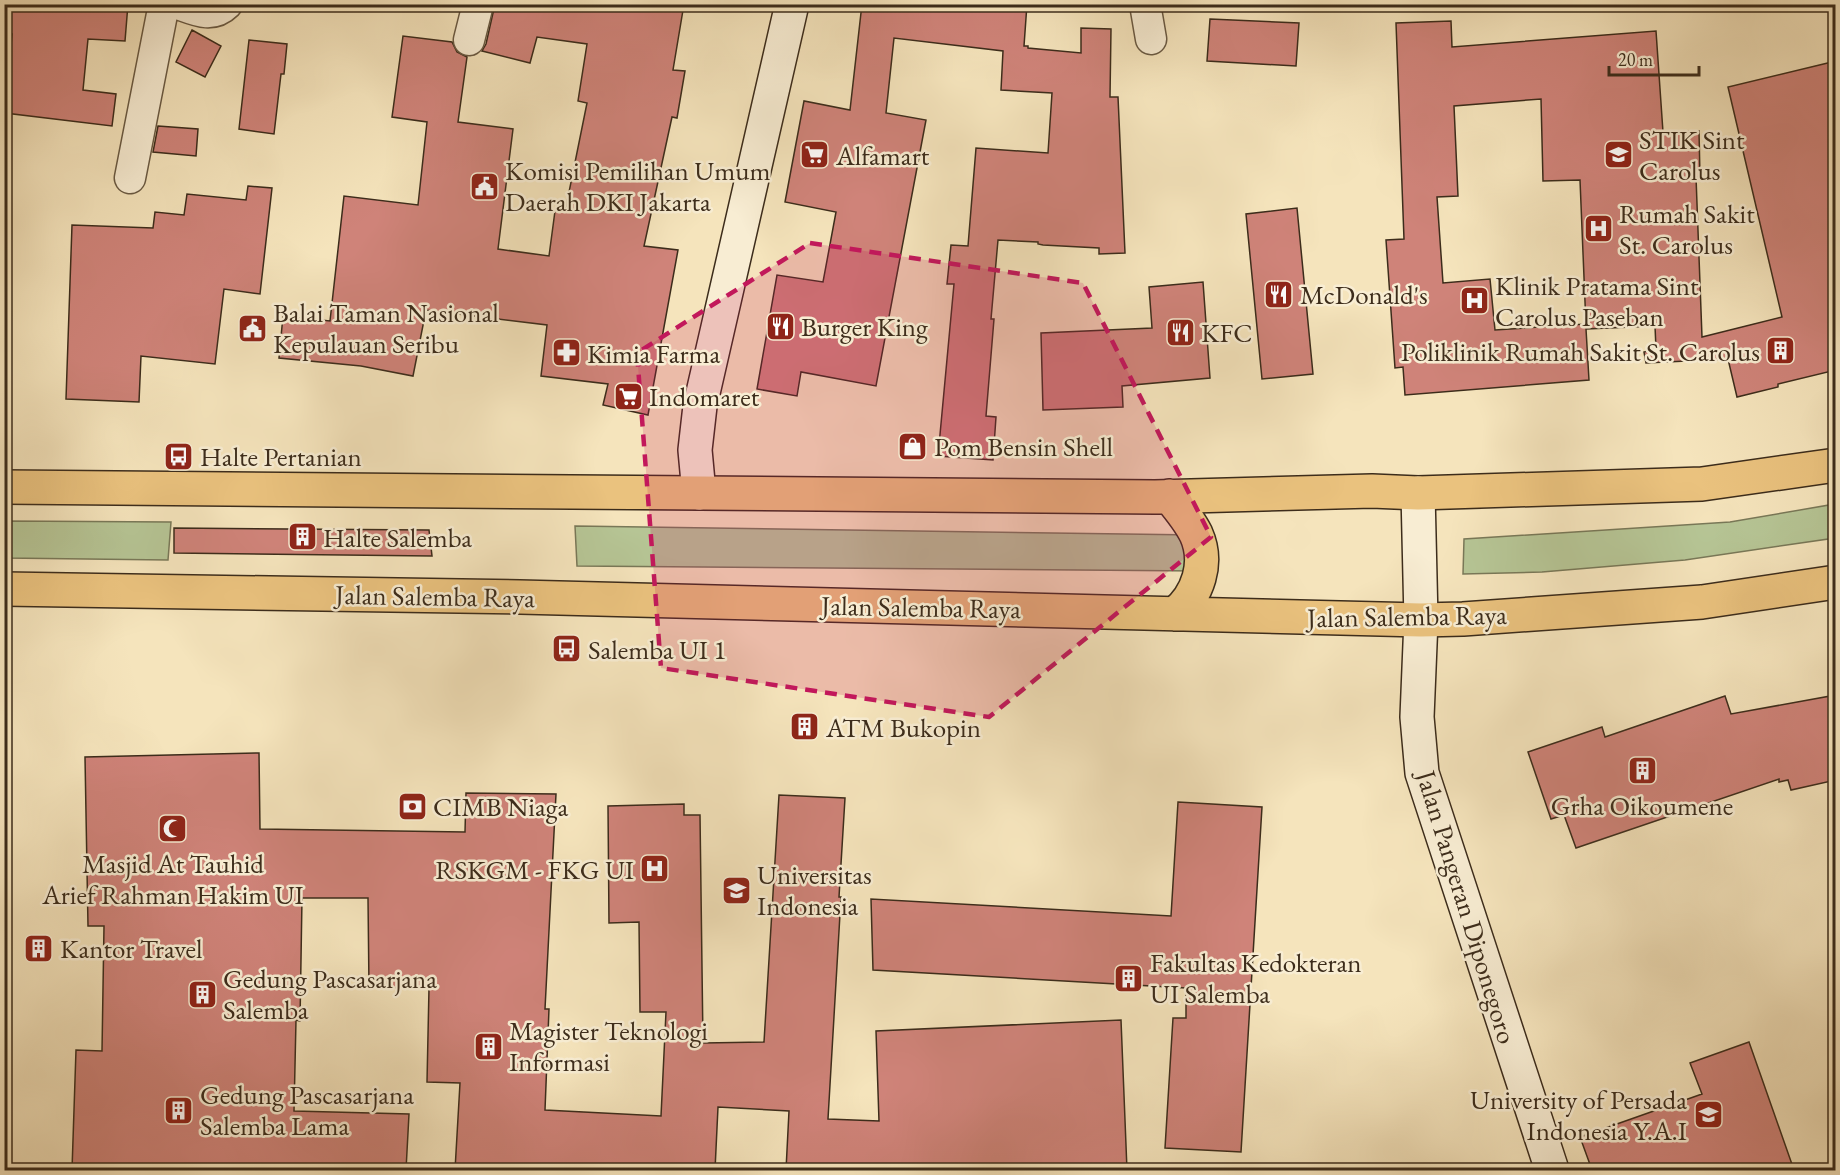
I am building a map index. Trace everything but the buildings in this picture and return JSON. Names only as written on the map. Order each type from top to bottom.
[{"type":"main road","points":[[699,493],[695,450],[700,406],[792,4]]},
{"type":"main road","points":[[4,487],[1169,496],[1372,491],[1418,493],[1702,483],[1836,465]]},
{"type":"main road","name":"Jalan Pangeran Diponegoro","points":[[1418,493],[1421,620],[1417,717],[1422,773],[1552,1170]]},
{"type":"main road","points":[[1169,496],[1185,515],[1196,535],[1201,554],[1198,584],[1193,596],[1186,606],[1175,614]]},
{"type":"main road","name":"Jalan Salemba Raya","points":[[4,589],[508,597],[1421,620],[1702,602],[1836,582]]},
{"type":"street","points":[[130,178],[164,4]]},
{"type":"street","points":[[178,4],[213,13],[220,11],[226,4]]},
{"type":"street","points":[[469,40],[478,4]]},
{"type":"street","points":[[1145,4],[1151,39]]},
{"type":"highlighted area","points":[[810,243],[1083,283],[1211,537],[989,717],[661,668],[637,353]]},
{"type":"green space","points":[[1835,504],[1835,538],[1685,560],[1542,572],[1463,574],[1464,539],[1730,522]]},
{"type":"green space","points":[[5,521],[171,522],[168,560],[5,558]]},
{"type":"green space","points":[[575,526],[1196,535],[1200,571],[577,566]]},
{"type":"place","name":"Alfamart","points":[[815,155]]},
{"type":"place","name":"STIK Sint Carolus","points":[[1618,155]]},
{"type":"place","name":"Komisi Pemilihan Umum Daerah DKI Jakarta","points":[[484,186]]},
{"type":"place","name":"Rumah Sakit St. Carolus","points":[[1598,229]]},
{"type":"place","name":"McDonald's","points":[[1279,294]]},
{"type":"place","name":"Klinik Pratama Sint Carolus Paseban","points":[[1474,301]]},
{"type":"place","name":"Burger King","points":[[780,326]]},
{"type":"place","name":"Balai Taman Nasional Kepulauan Seribu","points":[[252,328]]},
{"type":"place","name":"KFC","points":[[1180,332]]},
{"type":"place","name":"Poliklinik Rumah Sakit St. Carolus","points":[[1781,351]]},
{"type":"place","name":"Kimia Farma","points":[[566,353]]},
{"type":"place","name":"Indomaret","points":[[628,396]]},
{"type":"place","name":"Pom Bensin Shell","points":[[913,446]]},
{"type":"place","name":"Halte Pertanian","points":[[179,456]]},
{"type":"place","name":"Halte Salemba","points":[[302,537]]},
{"type":"place","name":"Salemba UI 1","points":[[567,649]]},
{"type":"place","name":"ATM Bukopin","points":[[805,727]]},
{"type":"place","name":"Grha Oikoumene","points":[[1642,770]]},
{"type":"place","name":"CIMB Niaga","points":[[412,806]]},
{"type":"place","name":"Masjid At Tauhid Arief Rahman Hakim UI","points":[[173,828]]},
{"type":"place","name":"RSKGM - FKG UI","points":[[655,869]]},
{"type":"place","name":"Universitas Indonesia","points":[[736,890]]},
{"type":"place","name":"Kantor Travel","points":[[39,948]]},
{"type":"place","name":"Fakultas Kedokteran UI Salemba","points":[[1129,978]]},
{"type":"place","name":"Gedung Pascasarjana Salemba","points":[[202,994]]},
{"type":"place","name":"Magister Teknologi Informasi","points":[[488,1046]]},
{"type":"place","name":"Gedung Pascasarjana Salemba Lama","points":[[179,1110]]},
{"type":"place","name":"University of Persada Indonesia Y.A.I","points":[[1708,1115]]}]
